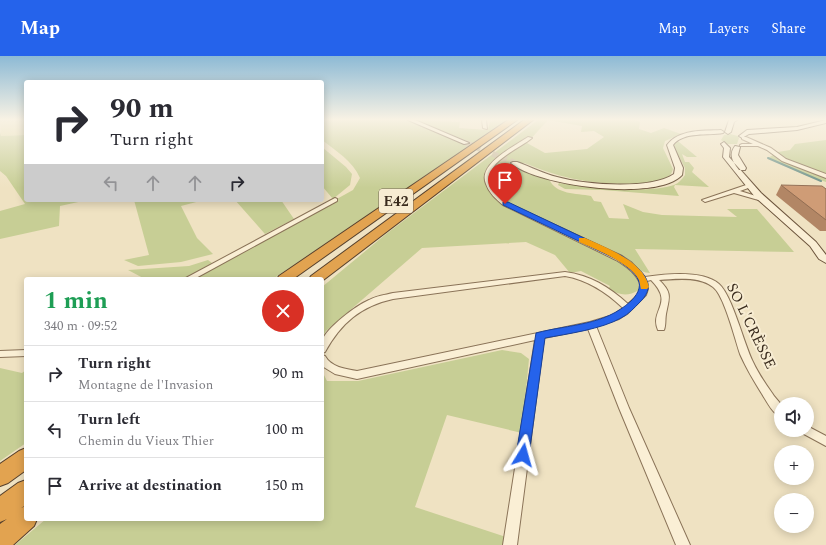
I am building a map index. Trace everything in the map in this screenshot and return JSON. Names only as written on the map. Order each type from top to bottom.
[{"type":"highway","name":"E42","points":[[287,277],[480,143]]},
{"type":"highway","name":"E42","points":[[319,277],[498,143]]},
{"type":"highway","points":[[0,476],[24,459]]},
{"type":"highway","points":[[0,510],[24,492]]},
{"type":"highway","points":[[0,540],[24,520]]},
{"type":"main road","points":[[515,163],[549,177],[568,182],[640,187],[654,186],[671,181],[680,171],[671,151],[670,143]]},
{"type":"main road","points":[[720,143],[727,148],[726,157],[729,163],[750,186],[764,200],[825,252]]},
{"type":"main road","points":[[723,143],[740,146]]},
{"type":"main road","points":[[744,143],[735,149],[734,156],[742,168],[767,196],[816,240],[825,252]]},
{"type":"street","points":[[324,363],[338,371],[357,375],[591,325],[616,317],[624,312],[642,295],[644,289],[643,279],[628,264],[619,258],[505,204],[490,190],[486,174],[490,165],[523,143]]},
{"type":"street","points":[[754,143],[769,149],[784,160],[826,176]]},
{"type":"street","points":[[740,146],[760,146]]},
{"type":"street","points":[[705,200],[750,186]]},
{"type":"street","points":[[731,192],[744,193],[764,200]]},
{"type":"street","points":[[192,277],[335,200]]},
{"type":"street","points":[[324,344],[331,334],[360,309],[380,299],[559,275],[571,275],[586,279],[608,291],[628,308]]},
{"type":"street","points":[[653,278],[664,289],[666,298],[660,320],[661,328]]},
{"type":"street","name":"SO L'CRÈSSE","points":[[643,279],[700,278],[718,287],[739,335],[745,355],[774,403]]},
{"type":"street","points":[[591,325],[624,408],[683,545]]},
{"type":"street","points":[[510,545],[540,336]]},
{"type":"street","points":[[0,354],[24,353]]},
{"type":"street","points":[[814,434],[826,441]]},
{"type":"green space","points":[[0,143],[24,143],[24,202],[78,202],[60,206],[59,226],[0,239],[0,211],[25,204],[6,176],[0,171]]},
{"type":"green space","points":[[326,143],[473,143],[276,277],[197,277],[353,190],[360,178],[349,161]]},
{"type":"green space","points":[[508,143],[527,143],[545,153],[587,149],[596,143],[664,143],[663,148],[673,169],[668,177],[650,182],[625,184],[600,183],[566,177],[524,163],[519,167],[549,179],[556,188],[561,191],[591,196],[594,201],[601,202],[609,218],[629,219],[623,204],[643,212],[662,215],[737,217],[727,209],[757,209],[794,252],[635,249],[650,273],[641,271],[613,253],[544,222],[498,197],[491,184],[491,167],[488,167],[484,177],[490,192],[505,206],[625,264],[638,277],[639,290],[631,294],[620,294],[612,291],[608,289],[610,286],[581,271],[570,273],[555,255],[526,242],[422,248],[326,331],[324,334],[324,285],[386,234]]},
{"type":"green space","points":[[674,143],[680,143],[697,157],[687,157],[682,154],[685,162],[689,162],[694,168],[692,172],[709,187],[675,185],[674,187],[679,196],[603,190],[565,189],[558,185],[559,183],[601,188],[649,189],[663,188],[674,185],[685,175],[685,168],[673,145]]},
{"type":"green space","points":[[725,143],[737,143],[737,144]]},
{"type":"green space","points":[[826,143],[826,182],[805,175],[768,158],[778,152],[790,150],[795,144]]},
{"type":"green space","points":[[324,149],[352,174],[350,185],[333,199],[324,188]]},
{"type":"green space","points":[[135,202],[196,202],[181,206],[197,238],[213,254],[181,262],[138,266],[124,260],[149,255]]},
{"type":"green space","points":[[237,202],[282,202],[294,219],[265,234]]},
{"type":"green space","points":[[208,260],[212,263],[188,277],[141,277],[128,270],[189,266]]},
{"type":"green space","points":[[502,350],[521,353],[529,359],[522,433],[447,415],[415,507],[506,537],[505,545],[15,545],[44,521],[324,521],[324,375],[327,381],[358,381]]},
{"type":"green space","points":[[0,368],[22,373],[24,372],[24,444],[0,461]]},
{"type":"building","points":[[781,185],[822,186],[826,189],[826,220]]},
{"type":"waterway","points":[[768,158],[821,181]]},
{"type":"tunnel","points":[[466,143],[515,163]]},
{"type":"slow traffic","points":[[582,240],[606,251],[628,264],[643,279],[644,287]]},
{"type":"route","points":[[505,204],[619,258],[636,271],[643,279],[644,289],[642,295],[624,312],[616,317],[591,325],[540,336],[523,455]]}]
